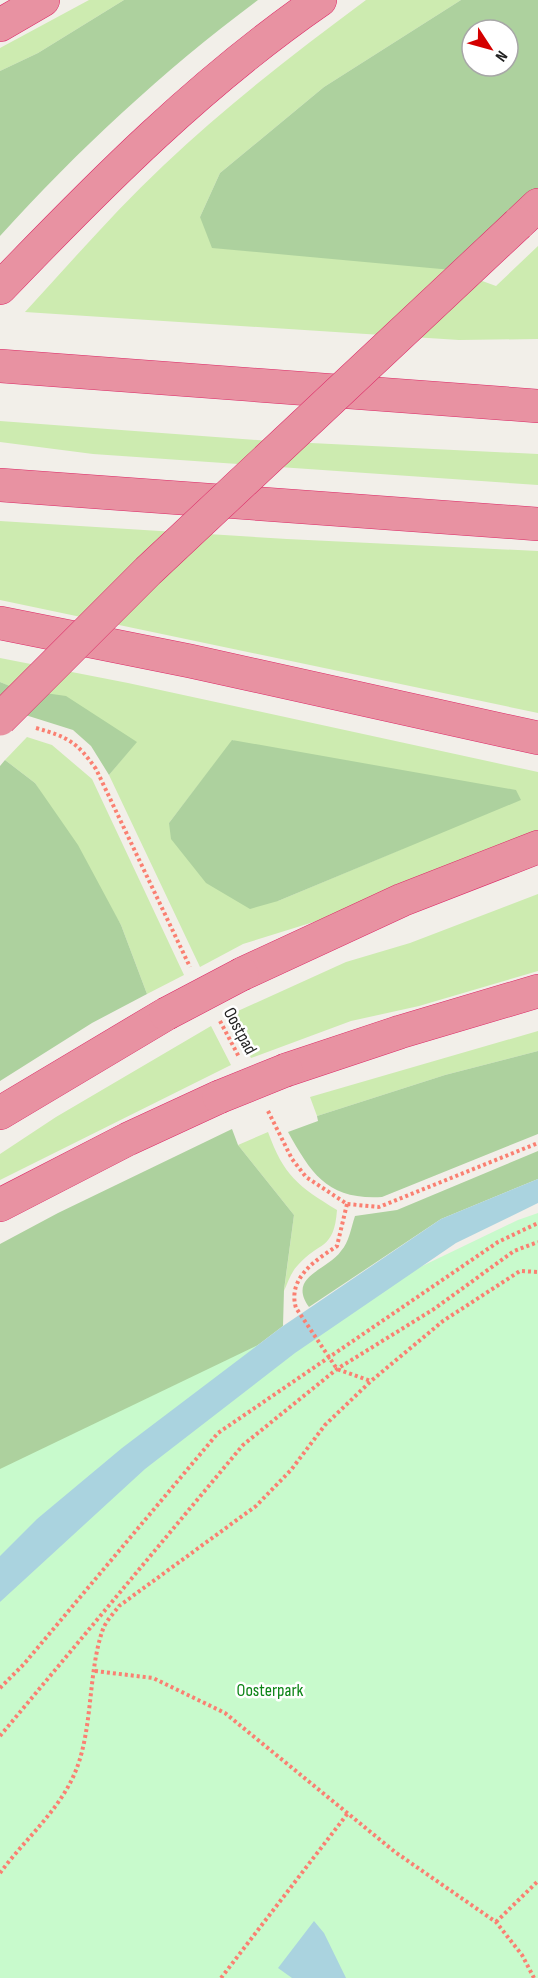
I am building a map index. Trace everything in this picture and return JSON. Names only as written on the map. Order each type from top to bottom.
[{"type":"highway","points":[[0,25],[43,0]]},
{"type":"highway","points":[[0,288],[91,193],[161,127],[283,25],[320,0]]},
{"type":"highway","points":[[0,719],[148,571],[528,215]]},
{"type":"highway","points":[[0,366],[538,406]]},
{"type":"highway","points":[[0,485],[538,524]]},
{"type":"highway","points":[[0,623],[190,661],[538,738]]},
{"type":"highway","points":[[0,1113],[166,1014],[242,974],[402,900],[538,847]]},
{"type":"highway","points":[[0,1205],[128,1139],[219,1097],[286,1070],[400,1032],[538,991]]},
{"type":"path","points":[[33,727],[65,736],[80,747],[96,769],[193,971]]},
{"type":"path","name":"Oostpad","points":[[215,1012],[242,1062]]},
{"type":"path","points":[[267,1110],[292,1159],[306,1178],[347,1204],[379,1207],[538,1143]]},
{"type":"path","points":[[347,1204],[337,1246],[310,1264],[297,1281],[292,1297],[296,1308],[337,1369],[370,1381]]},
{"type":"path","points":[[0,1688],[24,1664],[219,1433],[498,1242],[538,1223]]},
{"type":"path","points":[[0,1736],[243,1445],[337,1369],[434,1309],[514,1251],[538,1242]]},
{"type":"path","points":[[0,1873],[68,1789],[77,1767],[104,1628],[119,1606],[255,1506],[291,1470],[325,1425],[370,1381],[443,1321],[497,1284],[520,1272],[538,1272]]},
{"type":"path","points":[[113,1602],[119,1606]]},
{"type":"path","points":[[95,1671],[153,1678],[225,1713],[395,1852],[496,1922],[522,1955],[534,1978]]},
{"type":"path","points":[[221,1978],[348,1813]]},
{"type":"path","points":[[496,1922],[538,1881]]},
{"type":"green space","points":[[89,0],[124,0],[38,53],[0,71],[0,48]]},
{"type":"green space","points":[[124,0],[258,0],[189,54],[123,112],[60,172],[0,236],[0,71],[38,53]]},
{"type":"green space","points":[[366,0],[461,0],[324,87],[220,173],[200,217],[452,270],[496,286],[538,246],[538,339],[459,340],[25,312],[128,200],[212,121]]},
{"type":"green space","points":[[461,0],[538,0],[538,190],[452,270],[212,248],[200,217],[220,173],[324,87]]},
{"type":"green space","points":[[0,421],[270,441],[538,454],[538,485],[93,454],[0,442]]},
{"type":"green space","points":[[0,521],[287,539],[538,551],[538,713],[0,600]]},
{"type":"green space","points":[[0,658],[128,683],[538,772],[538,833],[320,920],[243,944],[200,967],[109,775],[136,742],[0,682]],"holes":[[[233,740],[402,849],[278,901],[169,823]]]},
{"type":"green space","points":[[0,682],[17,689],[66,696],[137,742],[109,775],[91,746],[73,730],[0,707]]},
{"type":"green space","points":[[27,737],[52,745],[92,779],[184,975],[147,994],[121,925],[35,783],[5,760]]},
{"type":"green space","points":[[232,740],[516,790],[521,800],[278,901],[250,909],[206,883],[171,839],[169,823]]},
{"type":"green space","points":[[5,760],[35,783],[78,845],[121,925],[147,994],[92,1023],[0,1081],[0,766]]},
{"type":"green space","points":[[538,894],[538,971],[419,1006],[351,1021],[251,1058],[229,1015],[346,962],[410,943]]},
{"type":"green space","points":[[211,1026],[231,1065],[0,1180],[0,1154],[56,1117]]},
{"type":"green space","points":[[538,1031],[538,1051],[445,1075],[317,1116],[310,1097]]},
{"type":"green space","points":[[538,1051],[538,1134],[382,1197],[348,1194],[324,1182],[305,1161],[288,1132],[318,1121],[317,1116],[445,1075]]},
{"type":"green space","points":[[232,1129],[238,1145],[294,1215],[284,1290],[283,1326],[122,1448],[0,1556],[0,1244],[58,1213]]},
{"type":"green space","points":[[268,1132],[280,1159],[294,1178],[312,1194],[337,1210],[333,1233],[324,1244],[306,1257],[296,1268],[284,1291],[294,1215],[238,1145]]},
{"type":"green space","points":[[538,1151],[538,1179],[441,1219],[309,1307],[303,1297],[306,1281],[335,1258],[344,1247],[355,1216],[397,1210]]},
{"type":"green space","name":"Oosterpark","points":[[538,1213],[538,1978],[0,1978],[0,1469],[518,1220]]},
{"type":"water","points":[[538,1179],[538,1203],[456,1243],[295,1353],[145,1469],[0,1602],[0,1556],[37,1519],[122,1448],[283,1326],[441,1219]]},
{"type":"water","points":[[314,1921],[324,1933],[346,1978],[292,1978],[278,1968]]}]
